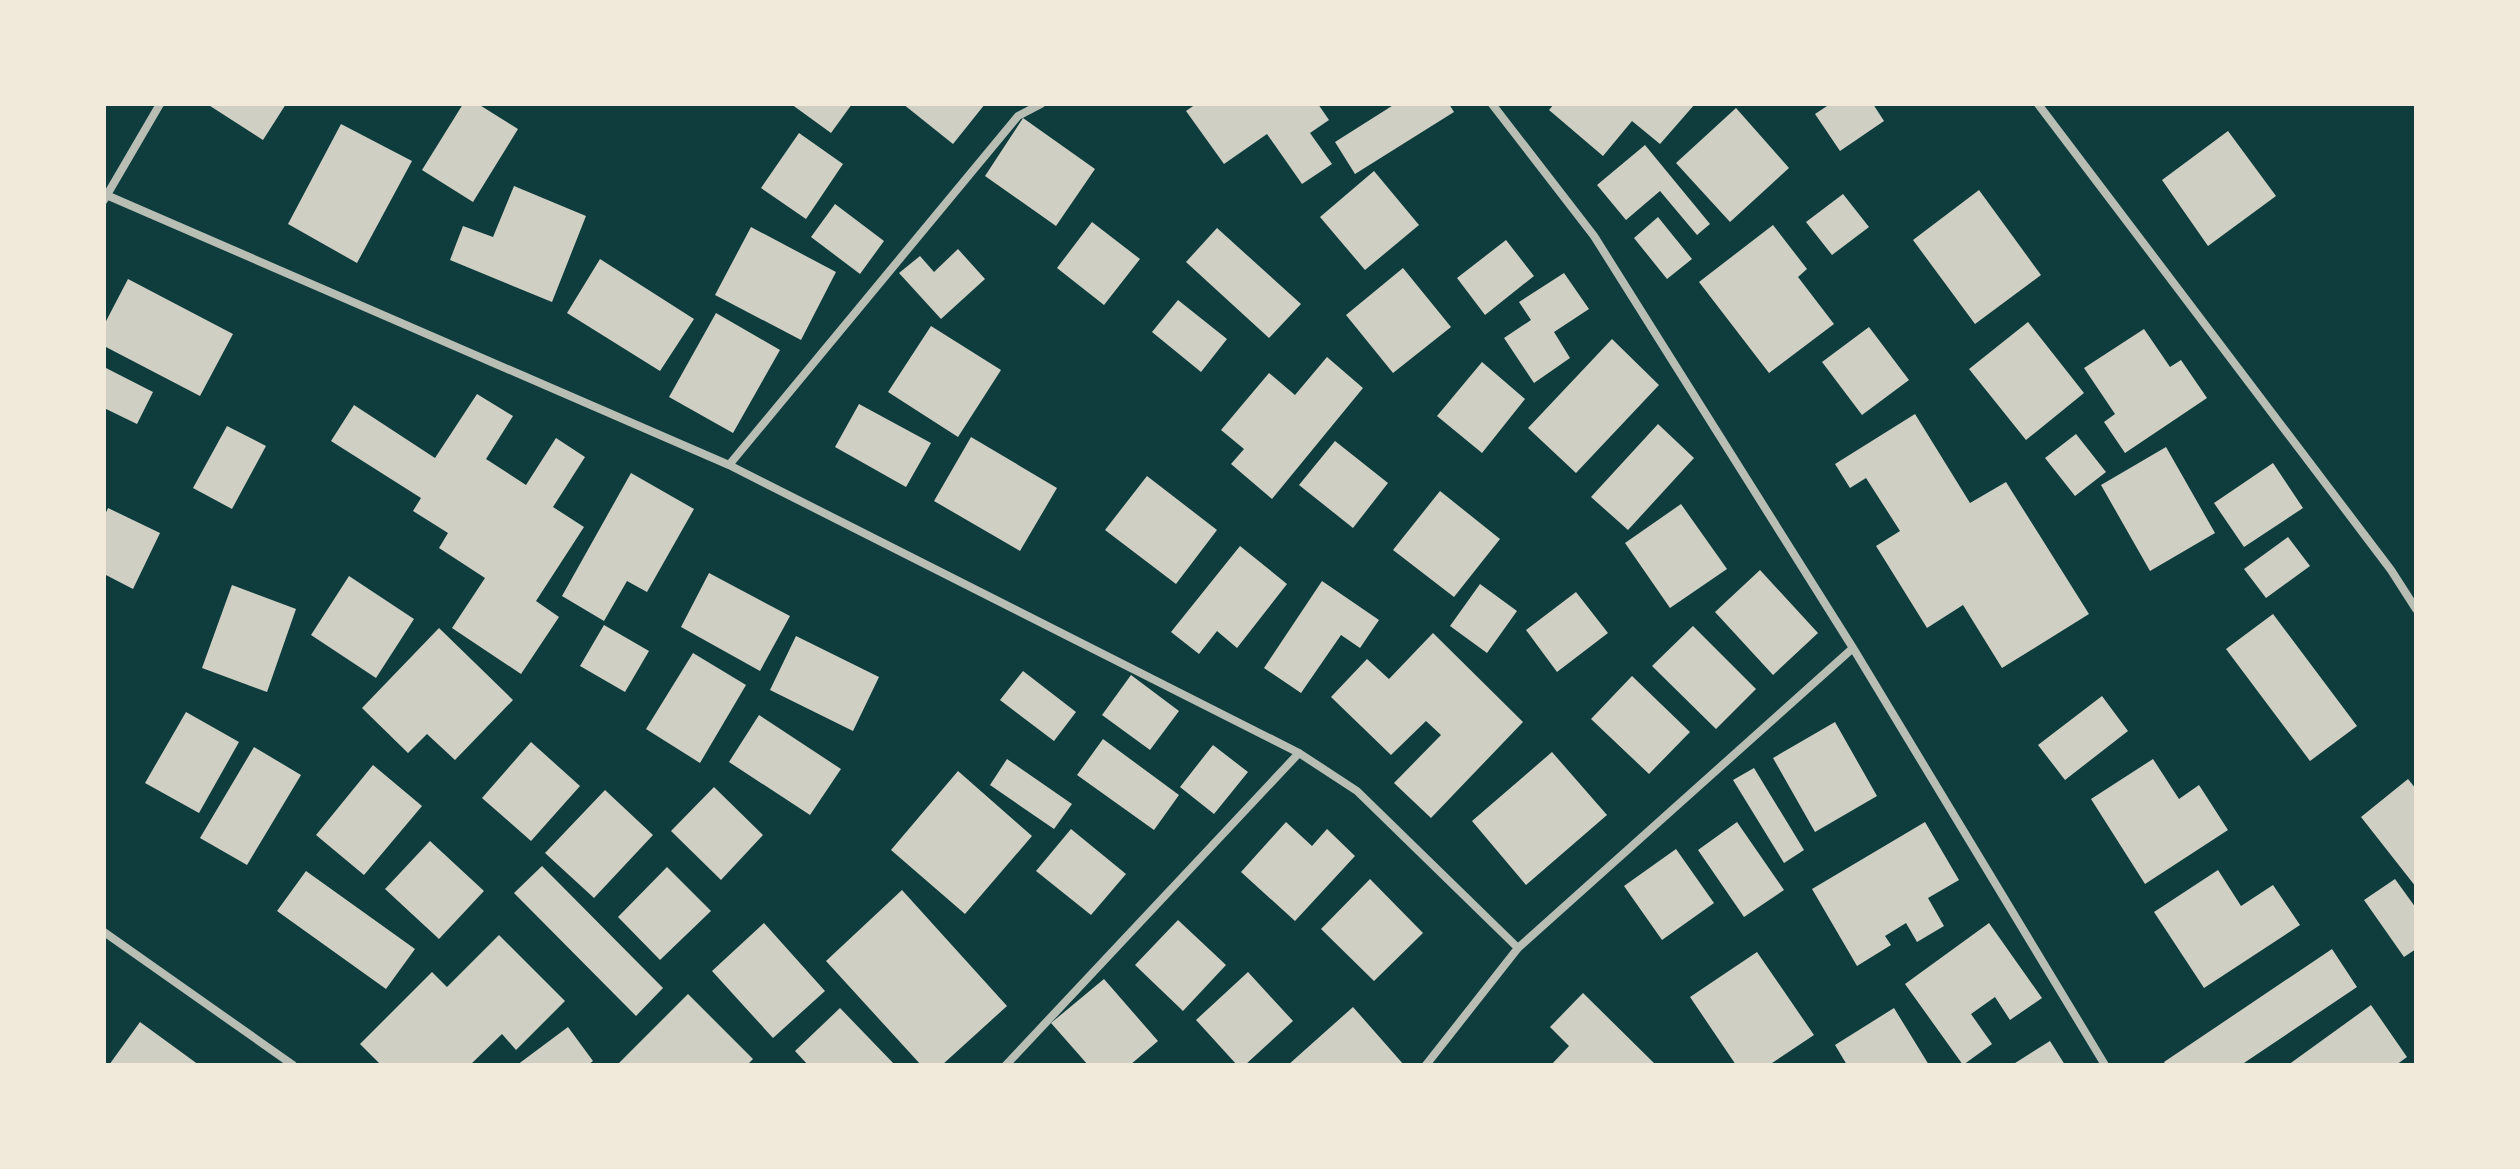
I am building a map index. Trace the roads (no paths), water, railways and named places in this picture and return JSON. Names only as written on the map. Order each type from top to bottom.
[{"type":"street","points":[[160,104],[105,196],[729,465],[1299,753],[1357,791],[1518,948]]},
{"type":"street","points":[[729,465],[1018,116],[1041,104]]},
{"type":"street","points":[[1492,104],[1594,236],[1853,648],[2105,1065]]},
{"type":"street","points":[[2038,104],[2391,570],[2416,609]]},
{"type":"street","points":[[1426,1065],[1518,948],[1853,648]]},
{"type":"street","points":[[1006,1065],[1299,753]]},
{"type":"street","points":[[104,932],[293,1065]]}]
